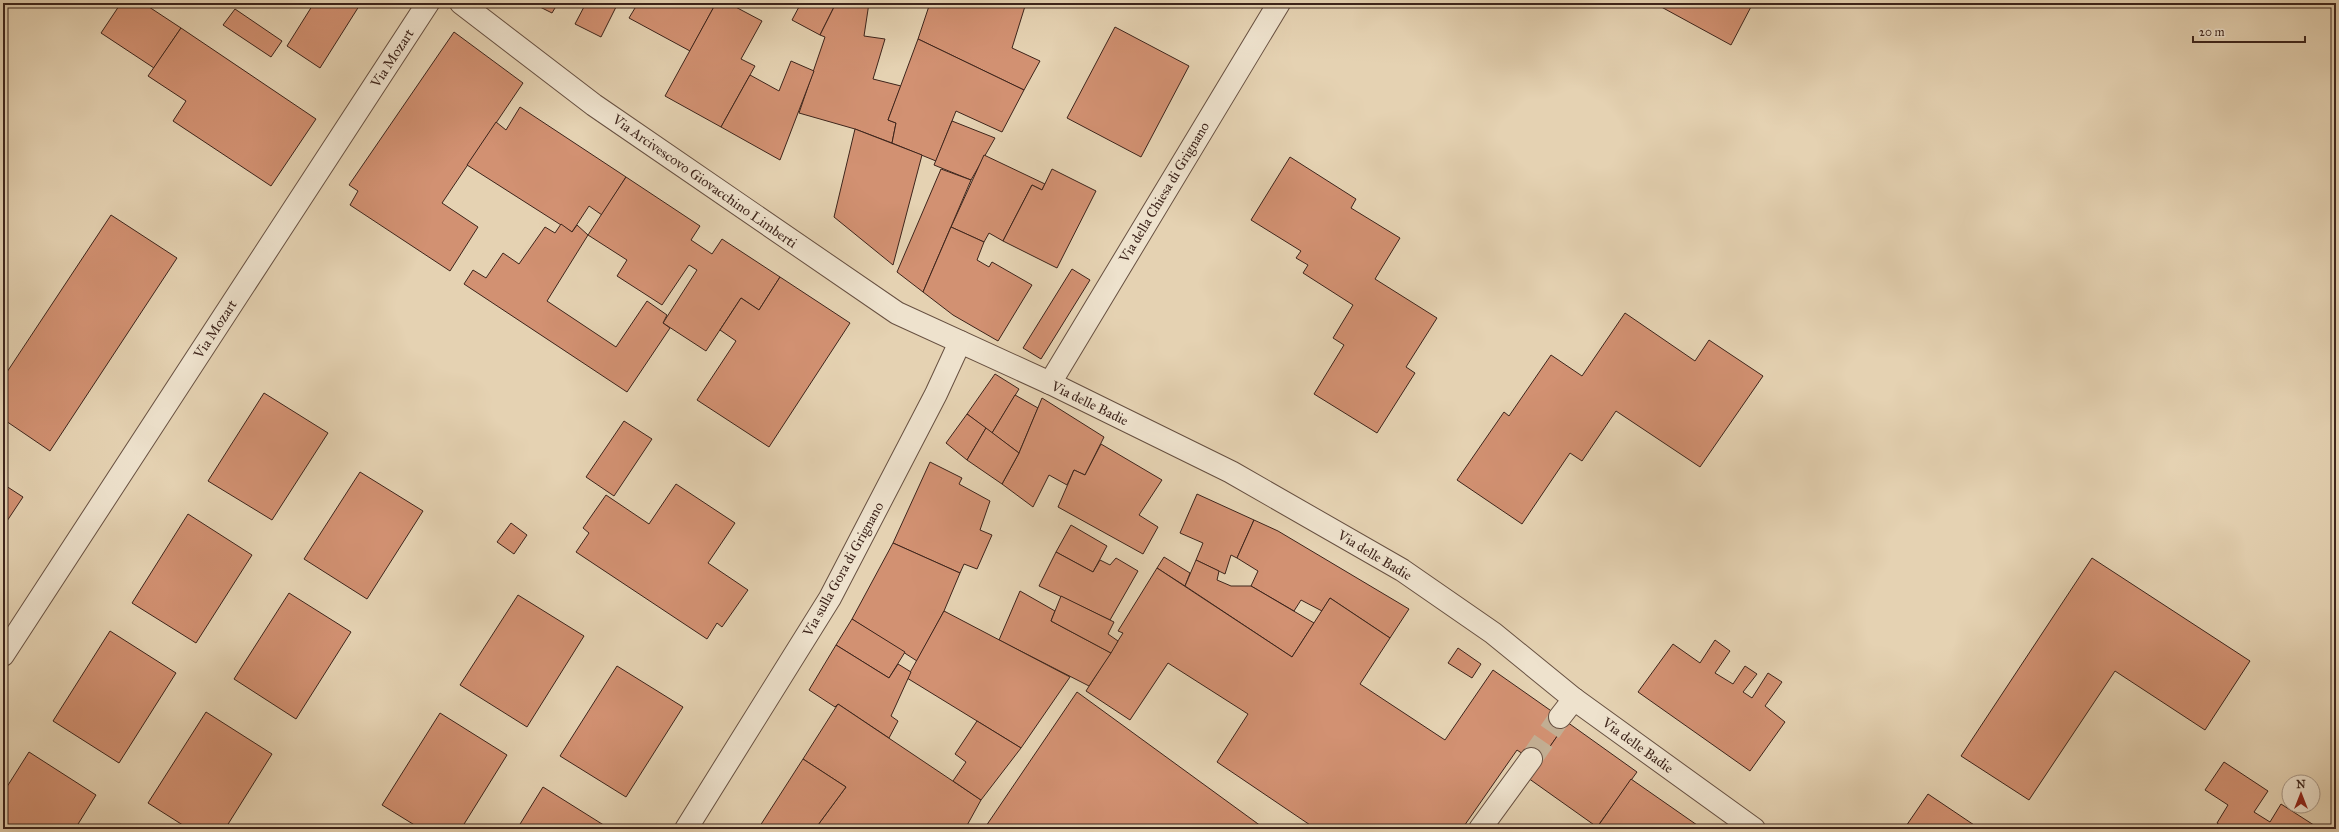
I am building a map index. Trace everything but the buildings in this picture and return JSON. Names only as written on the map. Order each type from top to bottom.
[{"type":"street","name":"Via Mozart","points":[[3,655],[428,3]]},
{"type":"street","name":"Via Arcivescovo Giovacchino Limberti","points":[[461,3],[594,105],[897,313],[960,342]]},
{"type":"street","name":"Via della Chiesa di Grignano","points":[[1050,382],[1279,3]]},
{"type":"street","name":"Via delle Badie","points":[[960,342],[1050,382],[1231,472],[1402,570],[1493,633],[1574,699],[1754,829]]},
{"type":"street","name":"Via sulla Gora di Grignano","points":[[686,829],[830,598],[936,394],[960,342]]},
{"type":"street","points":[[1560,717],[1574,699]]},
{"type":"street","points":[[1480,829],[1531,759]]},
{"type":"tunnel","points":[[1531,759],[1560,717]]}]
